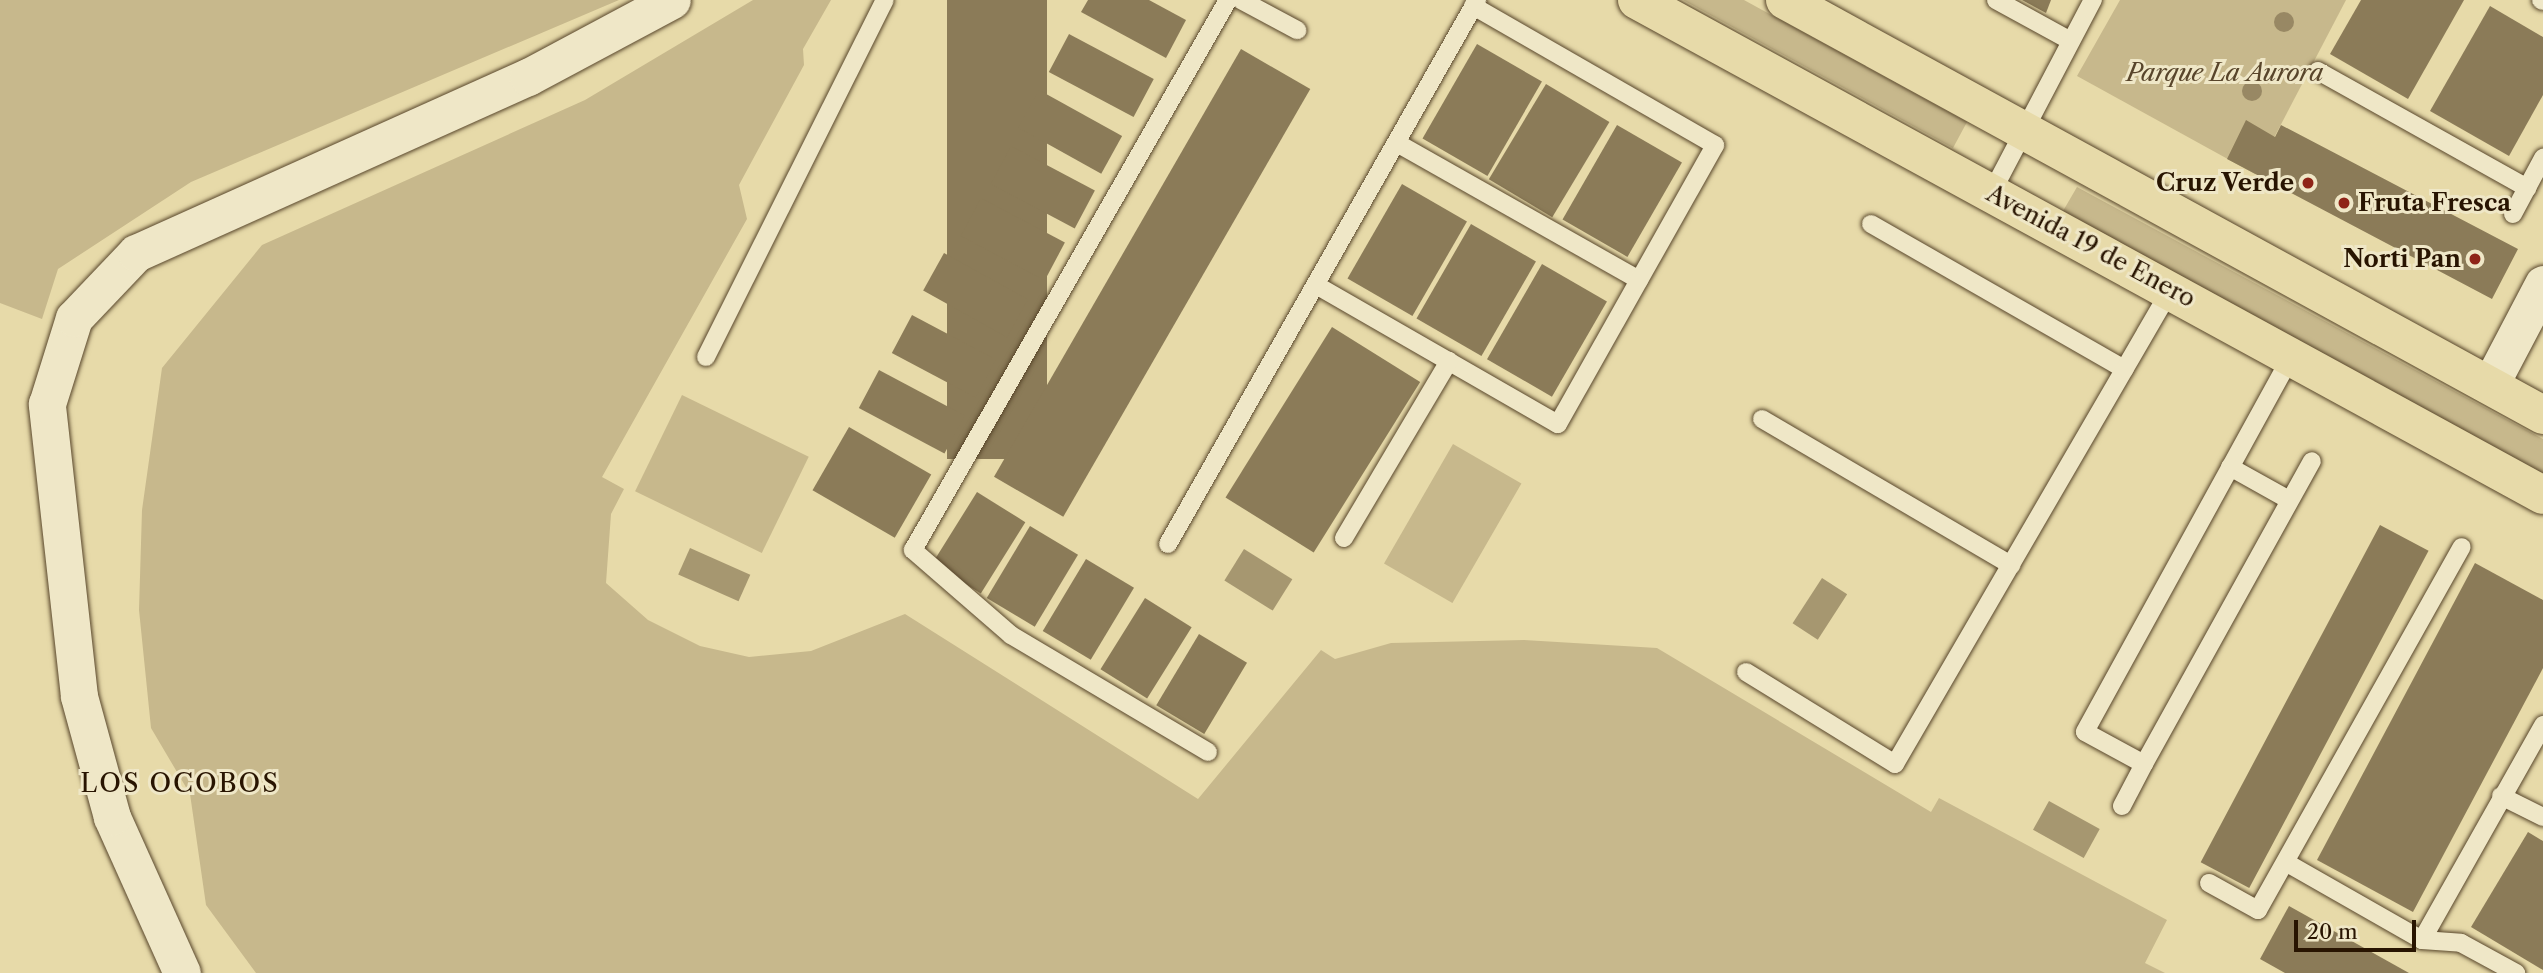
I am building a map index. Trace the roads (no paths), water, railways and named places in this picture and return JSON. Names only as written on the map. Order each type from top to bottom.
[{"type":"main road","name":"Avenida 19 de Enero","points":[[1637,0],[2171,288],[2543,495]]},
{"type":"main road","points":[[1784,0],[2543,415]]},
{"type":"street","points":[[182,973],[112,817],[79,696],[47,404],[74,318],[136,254],[528,77],[671,0]]},
{"type":"street","points":[[2490,385],[2543,284]]},
{"type":"lane","points":[[706,357],[885,0]]},
{"type":"lane","points":[[1208,751],[1010,635],[913,550],[1228,0]]},
{"type":"lane","points":[[1241,0],[1297,30]]},
{"type":"lane","points":[[1996,0],[2071,41]]},
{"type":"lane","points":[[1992,192],[2093,0]]},
{"type":"lane","points":[[1168,544],[1475,3],[1715,145],[1558,424],[1316,285]]},
{"type":"lane","points":[[2318,71],[2527,188]]},
{"type":"lane","points":[[1396,143],[1639,280]]},
{"type":"lane","points":[[2513,214],[2543,158]]},
{"type":"lane","points":[[1871,224],[2124,369]]},
{"type":"lane","points":[[1746,672],[1895,764],[2171,288]]},
{"type":"lane","points":[[2144,764],[2085,732],[2292,355]]},
{"type":"lane","points":[[1344,538],[1449,361]]},
{"type":"lane","points":[[1762,419],[2011,565]]},
{"type":"lane","points":[[2122,806],[2312,461]]},
{"type":"lane","points":[[2230,467],[2289,500]]},
{"type":"lane","points":[[2209,883],[2258,910],[2287,863],[2462,547]]},
{"type":"lane","points":[[2422,940],[2543,725]]},
{"type":"lane","points":[[2501,796],[2543,817]]},
{"type":"lane","points":[[2287,863],[2422,940],[2460,943],[2516,973]]},
{"type":"place","name":"Cruz Verde","points":[[2308,183]]},
{"type":"place","name":"Fruta Fresca","points":[[2344,203]]},
{"type":"place","name":"Norti Pan","points":[[2475,259]]},
{"type":"district","name":"LOS OCOBOS","points":[[180,784]]},
{"type":"park label","name":"Parque La Aurora","points":[[2225,73]]}]
